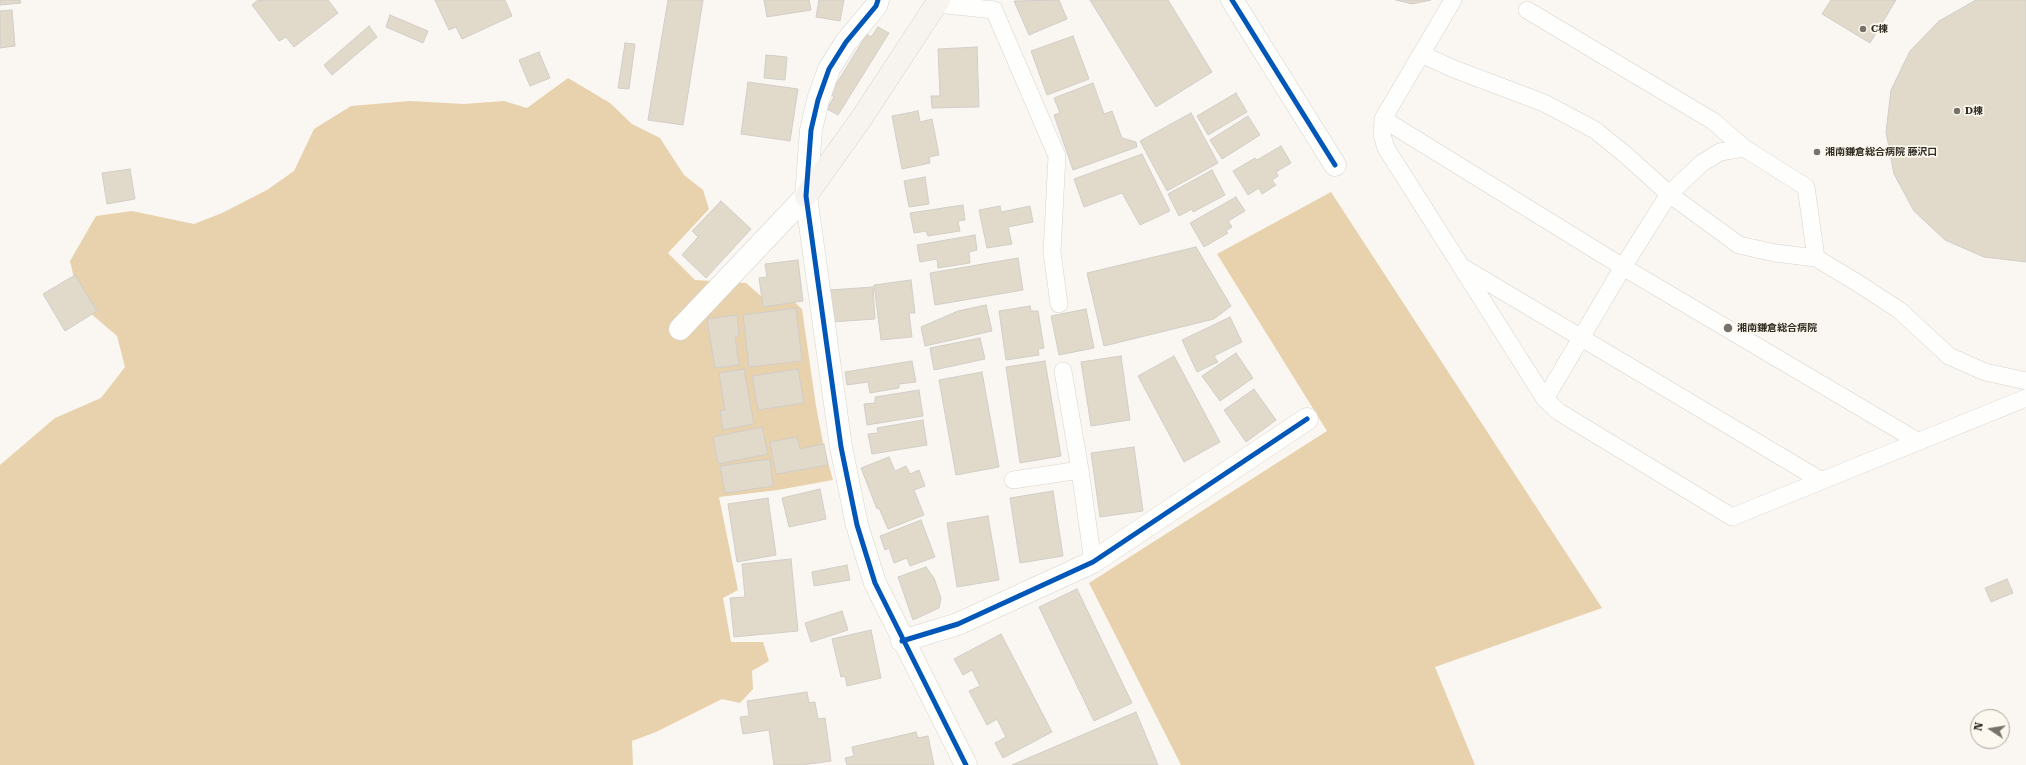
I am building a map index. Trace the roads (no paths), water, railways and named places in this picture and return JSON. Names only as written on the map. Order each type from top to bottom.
[{"type":"street","points":[[878,0],[876,6],[846,42],[829,69],[818,100],[811,130],[806,196],[841,448],[857,525],[875,583],[902,641],[966,765]]},
{"type":"street","points":[[1232,0],[1335,165]]},
{"type":"street","points":[[680,329],[806,196],[863,116],[938,2]]},
{"type":"street","points":[[902,641],[958,624],[1093,562],[1307,419]]},
{"type":"lane","points":[[1453,0],[1383,119],[1382,135],[1386,148],[1545,399],[1559,412],[1732,517],[2026,398]]},
{"type":"lane","points":[[938,2],[994,10],[1057,156],[1052,252],[1059,304]]},
{"type":"lane","points":[[1527,10],[1713,121],[1744,148],[1806,187],[1816,258]]},
{"type":"lane","points":[[1421,54],[1454,69],[1544,103],[1595,130],[1628,156],[1669,194],[1739,245],[1775,253],[1816,258],[1899,310],[1949,356],[1985,372],[2026,381]]},
{"type":"lane","points":[[1383,119],[1623,267],[1919,442]]},
{"type":"lane","points":[[1545,399],[1623,267],[1669,194],[1702,163],[1720,152],[1744,148]]},
{"type":"lane","points":[[1460,265],[1822,481]]},
{"type":"lane","points":[[1063,371],[1080,470],[1093,562]]},
{"type":"lane","points":[[1013,480],[1080,470]]},
{"type":"place","name":"C棟","points":[[1863,29]]},
{"type":"place","name":"D棟","points":[[1957,111]]},
{"type":"place","name":"湘南鎌倉総合病院 藤沢口","points":[[1817,152]]},
{"type":"place","name":"湘南鎌倉総合病院","points":[[1728,328]]}]
